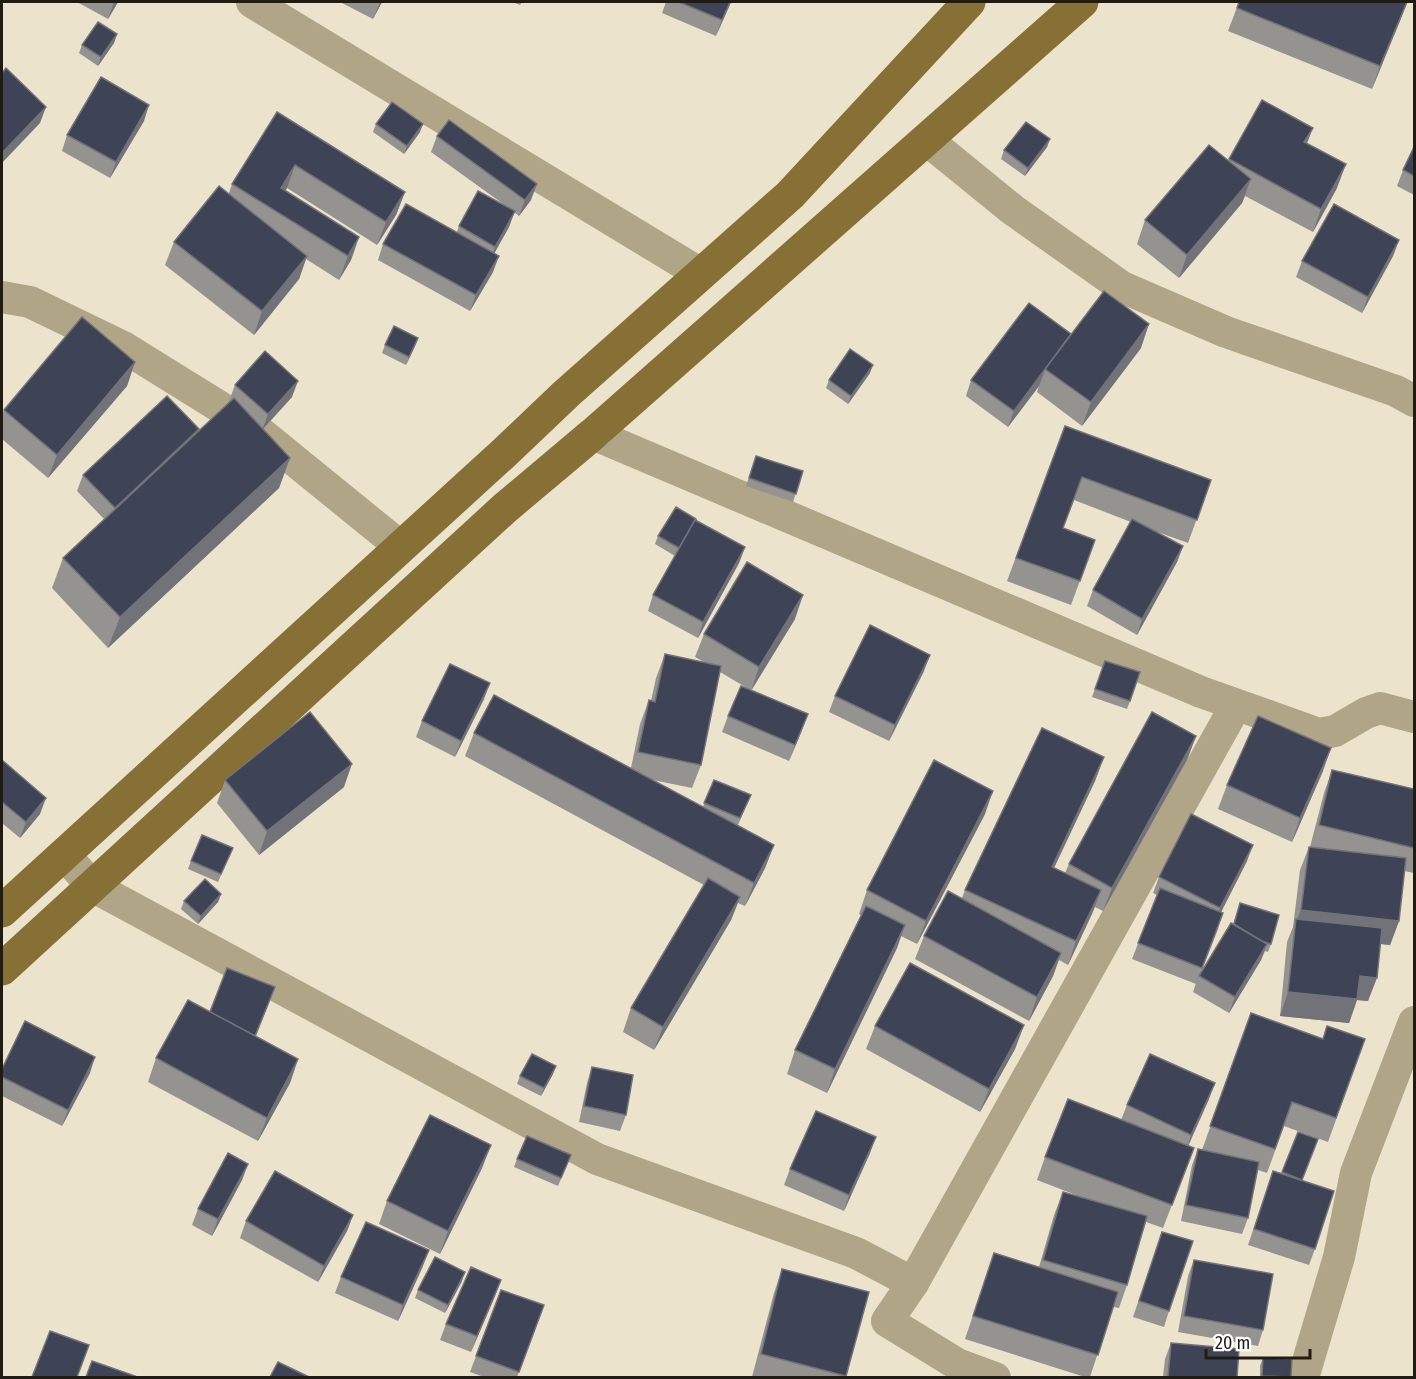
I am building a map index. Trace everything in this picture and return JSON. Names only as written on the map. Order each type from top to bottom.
[{"type":"main road","points":[[2,911],[566,394],[790,195],[969,2]]},
{"type":"main road","points":[[2,969],[496,516],[593,434],[1082,2]]},
{"type":"street","points":[[252,2],[701,274]]},
{"type":"street","points":[[927,140],[1013,210],[1122,287],[1226,332],[1396,391],[1414,401]]},
{"type":"street","points":[[2,297],[30,302],[125,348],[257,430],[401,547]]},
{"type":"street","points":[[593,434],[1019,616],[1236,705],[1319,734],[1335,731],[1366,713],[1380,708],[1414,717]]},
{"type":"street","points":[[995,1377],[957,1364],[887,1321],[913,1283],[1236,705]]},
{"type":"street","points":[[64,854],[92,886],[597,1159],[856,1253],[913,1283]]},
{"type":"street","points":[[1303,1377],[1339,1257],[1356,1173],[1414,1022]]},
{"type":"building","points":[[679,2],[730,2],[722,20]]},
{"type":"building","points":[[1239,2],[1407,2],[1380,66],[1237,8]]},
{"type":"building","points":[[98,22],[117,34],[101,57],[82,45]]},
{"type":"building","points":[[6,68],[46,107],[2,153],[2,73]]},
{"type":"building","points":[[101,77],[149,105],[116,162],[67,135]]},
{"type":"building","points":[[1262,100],[1313,128],[1304,142],[1346,164],[1321,209],[1229,159]]},
{"type":"building","points":[[392,102],[423,124],[407,146],[376,124]]},
{"type":"building","points":[[277,112],[405,192],[386,222],[295,165],[281,188],[359,237],[348,256],[232,184]]},
{"type":"building","points":[[449,120],[537,184],[525,200],[437,136]]},
{"type":"building","points":[[1026,122],[1050,139],[1028,168],[1004,150]]},
{"type":"building","points":[[1209,145],[1251,179],[1187,255],[1145,220]]},
{"type":"building","points":[[1414,147],[1414,176],[1403,170]]},
{"type":"building","points":[[219,186],[307,256],[262,311],[174,242]]},
{"type":"building","points":[[478,191],[515,211],[495,247],[459,226]]},
{"type":"building","points":[[406,204],[499,256],[476,295],[383,244]]},
{"type":"building","points":[[1334,204],[1399,240],[1368,297],[1302,261]]},
{"type":"building","points":[[1104,291],[1149,324],[1091,402],[1045,369]]},
{"type":"building","points":[[1029,303],[1071,334],[1014,411],[971,380]]},
{"type":"building","points":[[82,317],[135,362],[57,455],[4,410]]},
{"type":"building","points":[[394,326],[418,338],[409,357],[385,345]]},
{"type":"building","points":[[850,349],[873,365],[851,396],[829,380]]},
{"type":"building","points":[[265,351],[298,381],[268,414],[235,385]]},
{"type":"building","points":[[167,396],[199,429],[115,508],[83,475]]},
{"type":"building","points":[[234,398],[290,458],[120,617],[63,558]]},
{"type":"building","points":[[1065,426],[1211,480],[1197,520],[1082,477],[1063,528],[1095,540],[1080,581],[1016,558]]},
{"type":"building","points":[[756,456],[803,471],[796,494],[749,478]]},
{"type":"building","points":[[676,507],[696,519],[679,548],[658,536]]},
{"type":"building","points":[[1132,519],[1183,546],[1142,619],[1093,590]]},
{"type":"building","points":[[695,520],[745,547],[703,622],[653,595]]},
{"type":"building","points":[[747,562],[803,595],[759,667],[704,634]]},
{"type":"building","points":[[870,625],[930,655],[895,725],[835,696]]},
{"type":"building","points":[[665,654],[721,666],[701,765],[638,752],[649,700],[655,702]]},
{"type":"building","points":[[1105,661],[1140,672],[1130,701],[1095,689]]},
{"type":"building","points":[[450,664],[490,683],[461,741],[422,721]]},
{"type":"building","points":[[741,686],[808,714],[795,745],[728,716]]},
{"type":"building","points":[[494,695],[774,845],[754,883],[474,733]]},
{"type":"building","points":[[310,712],[352,764],[267,831],[225,780]]},
{"type":"building","points":[[1152,712],[1196,736],[1112,888],[1069,864]]},
{"type":"building","points":[[1258,716],[1331,748],[1300,818],[1227,785]]},
{"type":"building","points":[[1042,728],[1104,757],[1052,867],[1101,890],[1076,941],[965,890]]},
{"type":"building","points":[[2,760],[46,798],[26,822],[2,802]]},
{"type":"building","points":[[934,760],[993,791],[926,921],[867,890]]},
{"type":"building","points":[[1332,770],[1414,789],[1414,848],[1319,825]]},
{"type":"building","points":[[714,780],[751,795],[740,818],[704,803]]},
{"type":"building","points":[[1191,814],[1253,845],[1220,908],[1159,877]]},
{"type":"building","points":[[202,835],[233,848],[221,874],[191,861]]},
{"type":"building","points":[[1309,847],[1406,858],[1399,921],[1301,910]]},
{"type":"building","points":[[708,878],[740,897],[663,1027],[631,1008]]},
{"type":"building","points":[[205,879],[221,894],[201,916],[184,901]]},
{"type":"building","points":[[1160,888],[1223,913],[1202,968],[1138,943]]},
{"type":"building","points":[[948,891],[1061,953],[1037,997],[924,936]]},
{"type":"building","points":[[1240,903],[1279,915],[1271,944],[1261,941],[1234,924]]},
{"type":"building","points":[[866,906],[905,925],[835,1069],[795,1050]]},
{"type":"building","points":[[1296,919],[1382,928],[1377,978],[1360,976],[1357,999],[1288,992]]},
{"type":"building","points":[[1231,923],[1267,944],[1235,997],[1199,976]]},
{"type":"building","points":[[910,963],[1024,1025],[989,1089],[875,1026]]},
{"type":"building","points":[[227,968],[275,987],[255,1036],[210,1012]]},
{"type":"building","points":[[188,1000],[298,1059],[267,1118],[156,1058]]},
{"type":"building","points":[[1251,1013],[1323,1039],[1327,1026],[1365,1039],[1336,1118],[1292,1102],[1275,1149],[1210,1126]]},
{"type":"building","points":[[25,1021],[95,1057],[68,1110],[2,1077],[2,1069]]},
{"type":"building","points":[[532,1054],[556,1066],[544,1088],[520,1076]]},
{"type":"building","points":[[1150,1054],[1215,1083],[1191,1135],[1127,1105]]},
{"type":"building","points":[[592,1067],[633,1075],[626,1115],[584,1106]]},
{"type":"building","points":[[1068,1099],[1194,1148],[1172,1205],[1045,1157]]},
{"type":"building","points":[[816,1111],[876,1137],[849,1195],[790,1169]]},
{"type":"building","points":[[430,1115],[491,1145],[448,1231],[387,1201]]},
{"type":"building","points":[[1298,1132],[1318,1139],[1302,1180],[1282,1172]]},
{"type":"building","points":[[527,1136],[571,1155],[561,1178],[517,1159]]},
{"type":"building","points":[[1198,1149],[1259,1162],[1248,1218],[1186,1205]]},
{"type":"building","points":[[228,1153],[248,1164],[218,1219],[198,1209]]},
{"type":"building","points":[[275,1171],[353,1215],[324,1266],[246,1221]]},
{"type":"building","points":[[1273,1171],[1334,1191],[1315,1249],[1254,1229]]},
{"type":"building","points":[[1063,1192],[1147,1216],[1127,1285],[1043,1260]]},
{"type":"building","points":[[366,1222],[429,1250],[403,1305],[341,1277]]},
{"type":"building","points":[[1162,1232],[1193,1241],[1169,1311],[1139,1301]]},
{"type":"building","points":[[994,1253],[1118,1292],[1098,1355],[973,1316]]},
{"type":"building","points":[[435,1257],[465,1272],[448,1305],[418,1290]]},
{"type":"building","points":[[1194,1260],[1273,1274],[1263,1330],[1184,1316]]},
{"type":"building","points":[[471,1267],[501,1280],[477,1336],[446,1324]]},
{"type":"building","points":[[782,1269],[869,1292],[846,1376],[761,1354]]},
{"type":"building","points":[[501,1290],[544,1305],[519,1372],[476,1356]]},
{"type":"building","points":[[50,1331],[89,1345],[77,1377],[32,1377]]},
{"type":"building","points":[[1171,1343],[1239,1349],[1237,1377],[1168,1377]]},
{"type":"building","points":[[1263,1358],[1292,1359],[1291,1377],[1262,1376]]},
{"type":"building","points":[[92,1361],[135,1376],[86,1377]]},
{"type":"building","points":[[278,1362],[309,1377],[270,1377]]}]
